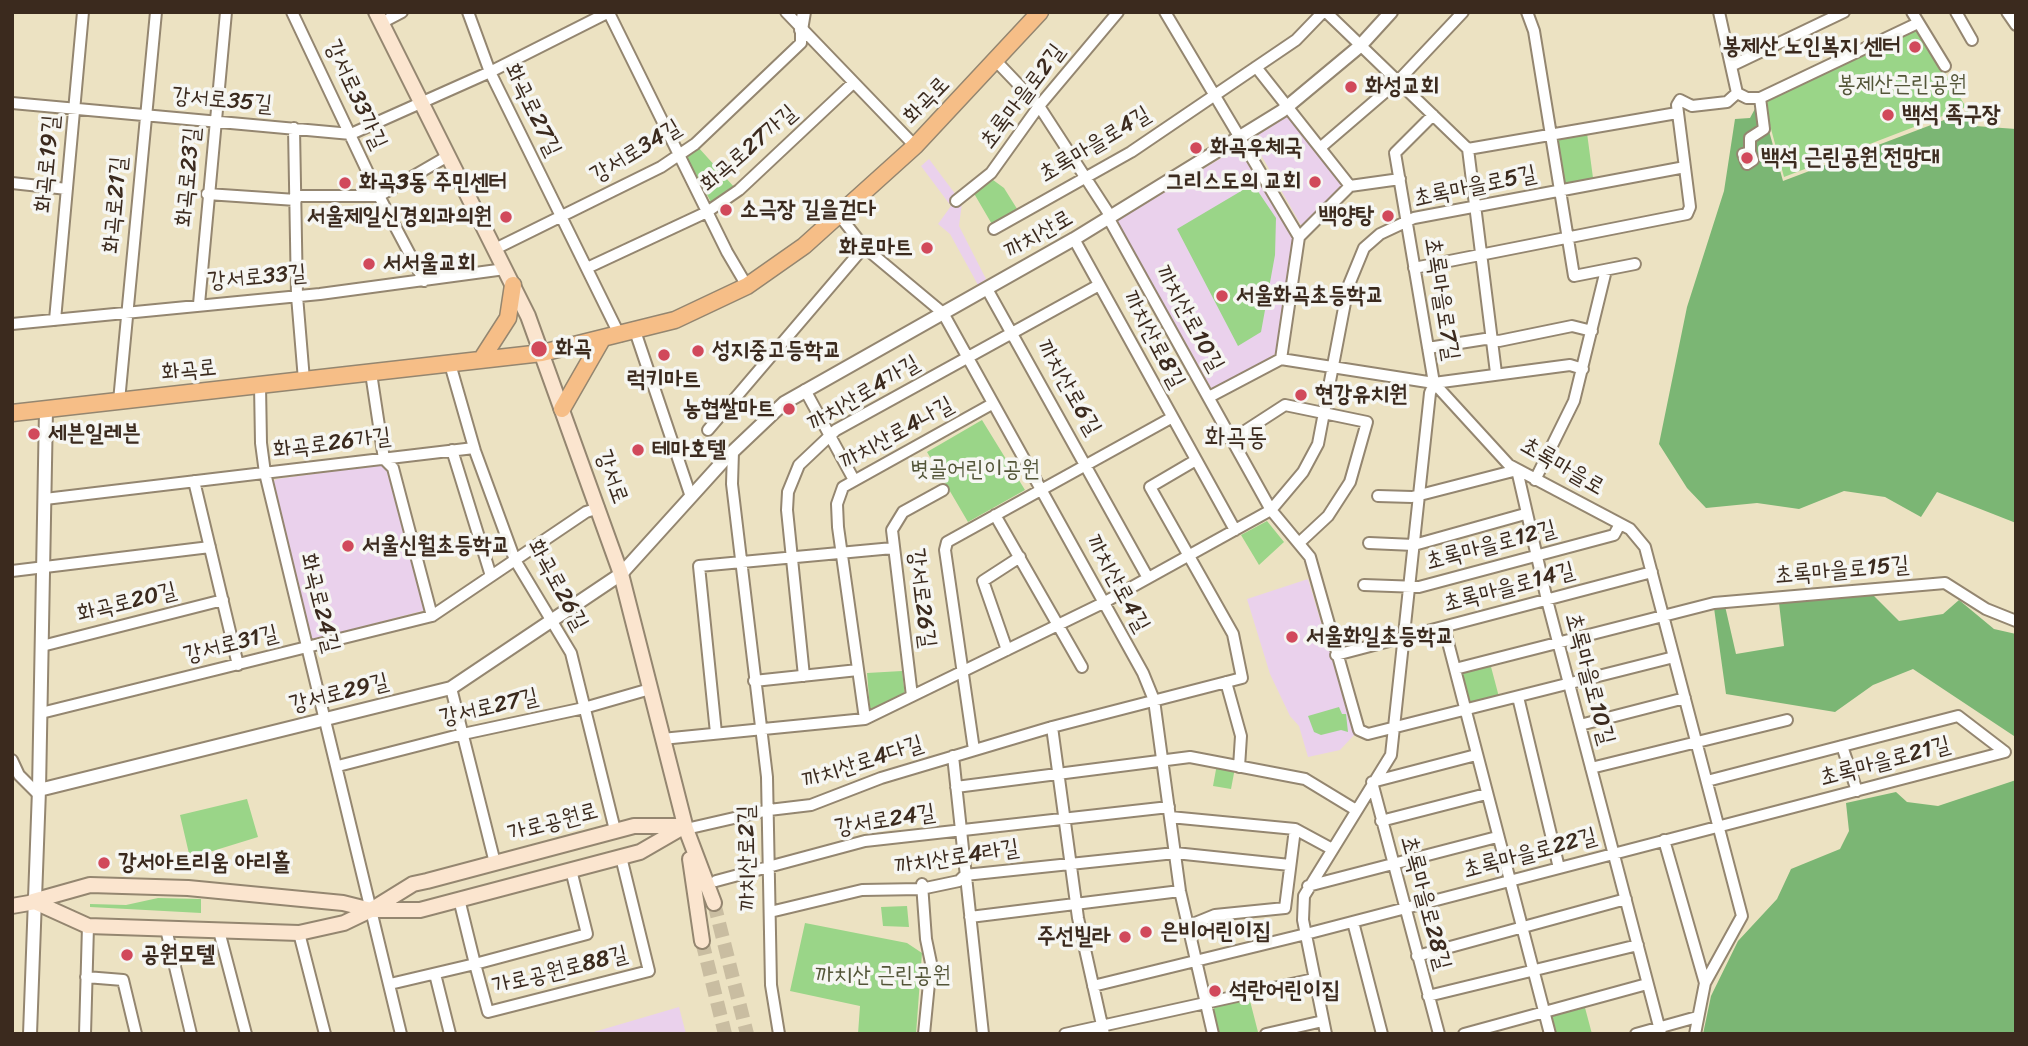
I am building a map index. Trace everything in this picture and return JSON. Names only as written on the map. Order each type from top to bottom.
[{"type":"main road","name":"화곡로","points":[[12,413],[542,353],[601,341],[675,320],[747,286],[804,246],[915,146],[1040,12]]},
{"type":"main road","name":"강서로","points":[[379,17],[513,285],[542,353],[621,574],[685,827],[714,903]]},
{"type":"main road","points":[[481,360],[508,318],[513,285]]},
{"type":"main road","points":[[562,409],[601,341]]},
{"type":"main road","name":"가로공원로","points":[[12,896],[35,902],[89,926],[299,933],[344,923],[413,884],[634,826],[685,827]]},
{"type":"main road","name":"강서로","points":[[685,827],[702,942]]},
{"type":"main road","name":"가로공원로","points":[[12,906],[35,902],[90,885],[188,888],[343,903],[371,910],[420,910],[640,852],[685,827]]},
{"type":"street","name":"화곡로19길","points":[[55,320],[83,12]]},
{"type":"street","name":"화곡로21길","points":[[119,401],[156,12]]},
{"type":"street","name":"화곡로23길","points":[[199,304],[226,12]]},
{"type":"street","name":"강서로33가길","points":[[292,12],[379,196],[424,281]]},
{"type":"street","name":"강서로","points":[[379,17],[402,12]]},
{"type":"street","name":"화곡로27길","points":[[468,12],[490,72],[561,218],[587,268],[628,334]]},
{"type":"street","points":[[786,12],[915,146]]},
{"type":"street","points":[[802,30],[804,12]]},
{"type":"street","name":"초록마을로2길","points":[[956,201],[991,173],[1039,106],[1118,12]]},
{"type":"street","points":[[1165,12],[1299,237]]},
{"type":"street","points":[[1325,12],[1468,149],[1496,373]]},
{"type":"street","name":"초록마을로4길","points":[[994,229],[1131,152],[1296,40],[1325,12]]},
{"type":"street","name":"까치산로","points":[[621,574],[733,451],[784,403],[1110,218],[1241,136],[1287,106],[1360,46],[1391,12]]},
{"type":"street","points":[[1320,148],[1398,81],[1463,12]]},
{"type":"street","points":[[1731,66],[1844,12]]},
{"type":"street","points":[[1912,12],[1945,66]]},
{"type":"street","points":[[1956,12],[1972,40]]},
{"type":"street","points":[[2007,12],[2016,25]]},
{"type":"street","name":"강서로35길","points":[[12,103],[351,134],[490,72],[609,13]]},
{"type":"street","points":[[609,13],[707,212],[747,286]]},
{"type":"street","points":[[1528,13],[1534,31],[1574,276],[1635,264]]},
{"type":"street","points":[[1722,13],[1737,93]]},
{"type":"street","points":[[1737,93],[1747,98],[1760,98],[1918,23]]},
{"type":"street","name":"강서로34길","points":[[495,249],[661,167],[695,144],[801,43],[802,30]]},
{"type":"street","name":"까치산로10길","points":[[996,61],[1039,106],[1086,177],[1271,510],[1299,543],[1315,570],[1336,655],[1359,730],[1368,734],[1395,727]]},
{"type":"street","points":[[1256,67],[1350,186]]},
{"type":"street","name":"화곡로27가길","points":[[587,268],[707,212],[739,190],[853,83]]},
{"type":"street","points":[[1414,268],[1687,214],[1690,207],[1677,113],[1680,100],[1692,106],[1727,102],[1737,93]]},
{"type":"street","points":[[1750,152],[1751,138],[1764,129],[1760,98]]},
{"type":"street","points":[[1468,149],[1677,113]]},
{"type":"street","name":"초록마을로7길","points":[[1308,886],[1391,755],[1434,383],[1395,153],[1433,115]]},
{"type":"street","points":[[294,128],[297,296],[304,380]]},
{"type":"street","points":[[208,194],[295,198],[379,196],[448,156]]},
{"type":"street","name":"초록마을로5길","points":[[1271,510],[1303,472],[1318,444],[1355,263],[1364,247],[1380,234],[1414,218],[1685,167]]},
{"type":"street","points":[[1281,359],[1299,237],[1350,186],[1400,179]]},
{"type":"street","points":[[12,183],[67,189]]},
{"type":"street","points":[[839,215],[864,247],[943,313]]},
{"type":"street","name":"까치산로8길","points":[[1074,239],[1235,530]]},
{"type":"street","points":[[708,430],[864,247]]},
{"type":"street","name":"강서로33길","points":[[12,324],[297,296],[505,269]]},
{"type":"street","points":[[1535,480],[1574,401],[1606,270]]},
{"type":"street","name":"까치산로6길","points":[[1012,333],[1100,285]]},
{"type":"street","name":"까치산로6길","points":[[987,289],[1087,464],[1148,578]]},
{"type":"street","name":"까치산로4길","points":[[943,313],[1154,700],[1180,891],[1213,1034]]},
{"type":"street","points":[[1428,348],[1492,341],[1572,326],[1592,331]]},
{"type":"street","points":[[967,358],[1012,333]]},
{"type":"street","points":[[628,334],[691,497]]},
{"type":"street","name":"까치산로4가길","points":[[804,676],[788,492],[799,465],[829,435],[967,358]]},
{"type":"street","points":[[1209,397],[1281,359],[1434,383],[1570,365],[1583,369]]},
{"type":"street","name":"화곡로26길","points":[[450,364],[474,448],[515,560],[571,653],[615,831]]},
{"type":"street","points":[[371,373],[384,459],[393,468],[432,616]]},
{"type":"street","name":"초록마을로","points":[[1434,383],[1517,470],[1630,529],[1645,547],[1742,916],[1705,983],[1695,1034]]},
{"type":"street","name":"화곡로24길","points":[[260,385],[261,443],[265,473],[401,1034]]},
{"type":"street","points":[[805,390],[855,480]]},
{"type":"street","name":"까치산로4나길","points":[[865,719],[837,504],[843,487],[992,404]]},
{"type":"street","points":[[1231,440],[1285,405],[1367,422],[1350,482],[1328,516],[1299,543]]},
{"type":"street","name":"화곡로20길","points":[[30,1034],[39,793],[46,410]]},
{"type":"street","name":"까치산로6길","points":[[1087,464],[1171,418]]},
{"type":"street","name":"화곡로26가길","points":[[44,499],[474,448]]},
{"type":"street","points":[[452,450],[492,576]]},
{"type":"street","name":"까치산로2길","points":[[733,451],[732,484],[769,810],[771,985],[779,1034]]},
{"type":"street","points":[[1154,700],[1242,678],[1233,634],[1150,487],[1196,460]]},
{"type":"street","points":[[961,672],[945,550],[947,542],[1087,464]]},
{"type":"street","points":[[1378,496],[1419,495],[1517,470]]},
{"type":"street","name":"초록마을로10길","points":[[1517,470],[1546,600],[1661,1031]]},
{"type":"street","points":[[194,481],[238,665]]},
{"type":"street","name":"강서로26길","points":[[912,696],[892,530],[895,520],[903,512],[943,491]]},
{"type":"street","name":"강서로31길","points":[[41,713],[432,616],[586,512],[599,508]]},
{"type":"street","name":"강서로26길","points":[[662,739],[865,719],[1103,603],[1271,510]]},
{"type":"street","points":[[1368,543],[1414,545],[1525,514]]},
{"type":"street","points":[[995,515],[1082,667]]},
{"type":"street","name":"초록마을로12길","points":[[1364,585],[1410,587],[1614,535],[1620,524]]},
{"type":"street","name":"화곡로20길","points":[[43,569],[210,547]]},
{"type":"street","points":[[716,733],[699,566],[893,548]]},
{"type":"street","points":[[1007,650],[983,581],[1020,557]]},
{"type":"street","points":[[12,571],[43,569]]},
{"type":"street","name":"초록마을로14길","points":[[1336,655],[1652,572]]},
{"type":"street","name":"강서로29길","points":[[39,793],[451,688],[621,574]]},
{"type":"street","name":"초록마을로15길","points":[[1455,668],[1714,603],[1945,583],[1986,609],[2016,621]]},
{"type":"street","name":"화곡로20길","points":[[42,646],[223,600]]},
{"type":"street","points":[[1444,627],[1550,1034]]},
{"type":"street","points":[[1395,727],[1674,657]]},
{"type":"street","points":[[754,681],[859,670]]},
{"type":"street","name":"강서로26길","points":[[961,672],[974,750]]},
{"type":"street","points":[[1226,682],[1241,736],[1239,767]]},
{"type":"street","points":[[451,688],[495,863]]},
{"type":"street","name":"강서로27길","points":[[338,766],[463,734],[584,708],[650,689]]},
{"type":"street","points":[[1518,697],[1559,868]]},
{"type":"street","points":[[1580,725],[1685,698]]},
{"type":"street","name":"까치산로4다길","points":[[685,827],[769,810],[811,805],[881,778],[1154,700]]},
{"type":"street","name":"초록마을로21길","points":[[1718,826],[2005,752],[1958,716],[1842,746]]},
{"type":"street","points":[[1591,768],[1787,720]]},
{"type":"street","points":[[1052,727],[1076,905],[1103,1030]]},
{"type":"street","points":[[1706,780],[1842,746],[1857,791]]},
{"type":"street","points":[[1372,782],[1476,755]]},
{"type":"street","points":[[953,756],[983,1034]]},
{"type":"street","points":[[956,788],[1190,757],[1305,779],[1356,810]]},
{"type":"street","points":[[12,760],[19,775],[39,793]]},
{"type":"street","name":"초록마을로28길","points":[[1372,782],[1403,908],[1439,1034]]},
{"type":"street","points":[[1381,821],[1486,794]]},
{"type":"street","points":[[1170,812],[1295,829],[1332,849]]},
{"type":"street","name":"강서로24길","points":[[716,881],[865,841],[1064,817],[1170,812]]},
{"type":"street","name":"초록마을로22길","points":[[1093,986],[1353,922],[1718,826]]},
{"type":"street","points":[[1188,926],[1215,915],[1285,908],[1295,829]]},
{"type":"street","points":[[1326,1034],[1306,934],[1303,909],[1308,886],[1497,837]]},
{"type":"street","name":"초록마을로","points":[[1664,841],[1705,983]]},
{"type":"street","points":[[1175,853],[1290,865]]},
{"type":"street","name":"까치산로4라길","points":[[770,912],[862,890],[960,881],[965,875],[1070,862],[1175,853]]},
{"type":"street","name":"가로공원로88길","points":[[459,900],[488,1012],[649,971],[621,857]]},
{"type":"street","name":"가로공원로88길","points":[[475,964],[587,934],[571,870]]},
{"type":"street","points":[[922,886],[931,963],[924,1034]]},
{"type":"street","points":[[970,917],[1180,891]]},
{"type":"street","points":[[1417,956],[1626,898]]},
{"type":"street","points":[[1353,922],[1381,1034]]},
{"type":"street","points":[[85,1034],[89,926]]},
{"type":"street","points":[[166,929],[191,1034]]},
{"type":"street","points":[[219,931],[246,1034]]},
{"type":"street","points":[[299,933],[325,1034]]},
{"type":"street","points":[[1428,996],[1638,946]]},
{"type":"street","points":[[390,984],[475,964]]},
{"type":"street","points":[[435,974],[450,1034]]},
{"type":"street","points":[[86,977],[123,980],[136,1034]]},
{"type":"street","points":[[1065,1034],[1103,1030],[1314,979]]},
{"type":"street","points":[[1464,1034],[1647,984]]},
{"type":"street","points":[[1636,1034],[1661,1031],[1697,1017]]},
{"type":"street","points":[[1266,1034],[1323,1021]]},
{"type":"shaded area","points":[[1288,116],[1342,185],[1302,227],[1252,139]]},
{"type":"shaded area","name":"서울화곡초등학교","points":[[1238,148],[1294,240],[1277,353],[1213,391],[1117,221]]},
{"type":"shaded area","points":[[929,159],[962,203],[959,226],[986,279],[978,285],[950,234],[938,224],[951,206],[921,166]]},
{"type":"shaded area","name":"서울신월초등학교","points":[[385,464],[426,610],[311,640],[272,482],[277,479]]},
{"type":"shaded area","name":"서울화일초등학교","points":[[1308,579],[1355,734],[1340,750],[1308,757],[1299,726],[1290,716],[1270,674],[1247,599]]},
{"type":"shaded area","points":[[679,1007],[686,1034],[587,1034]]},
{"type":"green space","name":"봉제산근린공원","points":[[1918,29],[1966,107],[1784,177],[1764,103]]},
{"type":"green space","points":[[1757,105],[1762,106],[1783,181],[1968,111],[1975,126],[2016,129],[2016,523],[1937,492],[1921,517],[1885,497],[1844,491],[1799,509],[1757,503],[1706,508],[1687,488],[1659,444],[1687,307],[1724,191],[1735,119],[1750,118]]},
{"type":"green space","points":[[1587,133],[1593,178],[1563,184],[1556,139]]},
{"type":"green space","points":[[698,147],[735,188],[712,204],[686,156]]},
{"type":"green space","points":[[989,177],[1004,188],[1019,212],[993,226],[972,190]]},
{"type":"green space","points":[[1253,184],[1276,218],[1275,255],[1261,332],[1238,346],[1177,229]]},
{"type":"green space","name":"볏골어린이공원","points":[[982,420],[1025,490],[968,522],[927,452]]},
{"type":"green space","points":[[1267,521],[1284,542],[1259,565],[1241,535]]},
{"type":"green space","points":[[1873,595],[1899,621],[1943,614],[1959,600],[1994,629],[2016,634],[2016,765],[2014,736],[1913,669],[1873,685],[1835,712],[1726,694],[1714,608],[1725,606],[1736,654],[1784,646],[1779,603]]},
{"type":"green space","points":[[1490,663],[1499,697],[1469,704],[1461,670]]},
{"type":"green space","points":[[902,671],[905,695],[870,709],[867,673]]},
{"type":"green space","points":[[1339,707],[1342,714],[1346,714],[1348,732],[1341,730],[1321,735],[1314,732],[1308,716]]},
{"type":"green space","points":[[1217,764],[1235,768],[1231,789],[1213,786]]},
{"type":"green space","points":[[2016,780],[2016,1034],[1703,1034],[1711,996],[1738,941],[1777,899],[1791,869],[1840,849],[1849,831],[1846,803],[1896,792],[1907,802],[1938,806]]},
{"type":"green space","points":[[247,799],[258,837],[190,858],[180,815]]},
{"type":"green space","points":[[158,898],[201,899],[201,913],[90,907],[90,904],[126,905]]},
{"type":"green space","points":[[907,906],[909,927],[883,926],[881,907]]},
{"type":"green space","name":"까치산 근린공원","points":[[805,923],[907,943],[922,953],[916,1034],[858,1034],[860,1006],[790,991]]},
{"type":"green space","points":[[1249,997],[1258,1032],[1219,1034],[1213,1005]]},
{"type":"green space","points":[[1584,1004],[1592,1034],[1556,1034],[1550,1013]]},
{"type":"tunnel","points":[[714,903],[747,1034]]},
{"type":"tunnel","points":[[702,941],[725,1034]]},
{"type":"place","name":"봉제산 노인복지 센터","points":[[1915,47]]},
{"type":"place","name":"화성교회","points":[[1351,87]]},
{"type":"place","name":"백석 족구장","points":[[1888,115]]},
{"type":"place","name":"화곡우체국","points":[[1196,148]]},
{"type":"place","name":"백석 근린공원 전망대","points":[[1747,158]]},
{"type":"place","name":"그리스도의 교회","points":[[1315,182]]},
{"type":"place","name":"화곡3동 주민센터","points":[[345,183]]},
{"type":"place","name":"소극장 길을걷다","points":[[726,210]]},
{"type":"place","name":"백양탕","points":[[1388,216]]},
{"type":"place","name":"서울제일신경외과의원","points":[[506,217]]},
{"type":"place","name":"화로마트","points":[[927,248]]},
{"type":"place","name":"서서울교회","points":[[369,264]]},
{"type":"place","name":"서울화곡초등학교","points":[[1222,296]]},
{"type":"place","name":"화곡","points":[[539,349]]},
{"type":"place","name":"성지중고등학교","points":[[698,351]]},
{"type":"place","name":"럭키마트","points":[[664,355]]},
{"type":"place","name":"현강유치원","points":[[1301,395]]},
{"type":"place","name":"농협쌀마트","points":[[789,409]]},
{"type":"place","name":"세븐일레븐","points":[[34,434]]},
{"type":"place","name":"테마호텔","points":[[638,450]]},
{"type":"place","name":"서울신월초등학교","points":[[348,546]]},
{"type":"place","name":"서울화일초등학교","points":[[1292,637]]},
{"type":"place","name":"강서아트리움 아리홀","points":[[104,863]]},
{"type":"place","name":"은비어린이집","points":[[1146,932]]},
{"type":"place","name":"주선빌라","points":[[1125,937]]},
{"type":"place","name":"공원모텔","points":[[127,955]]},
{"type":"place","name":"석란어린이집","points":[[1215,991]]},
{"type":"district","name":"화곡동","points":[[1236,438]]}]
